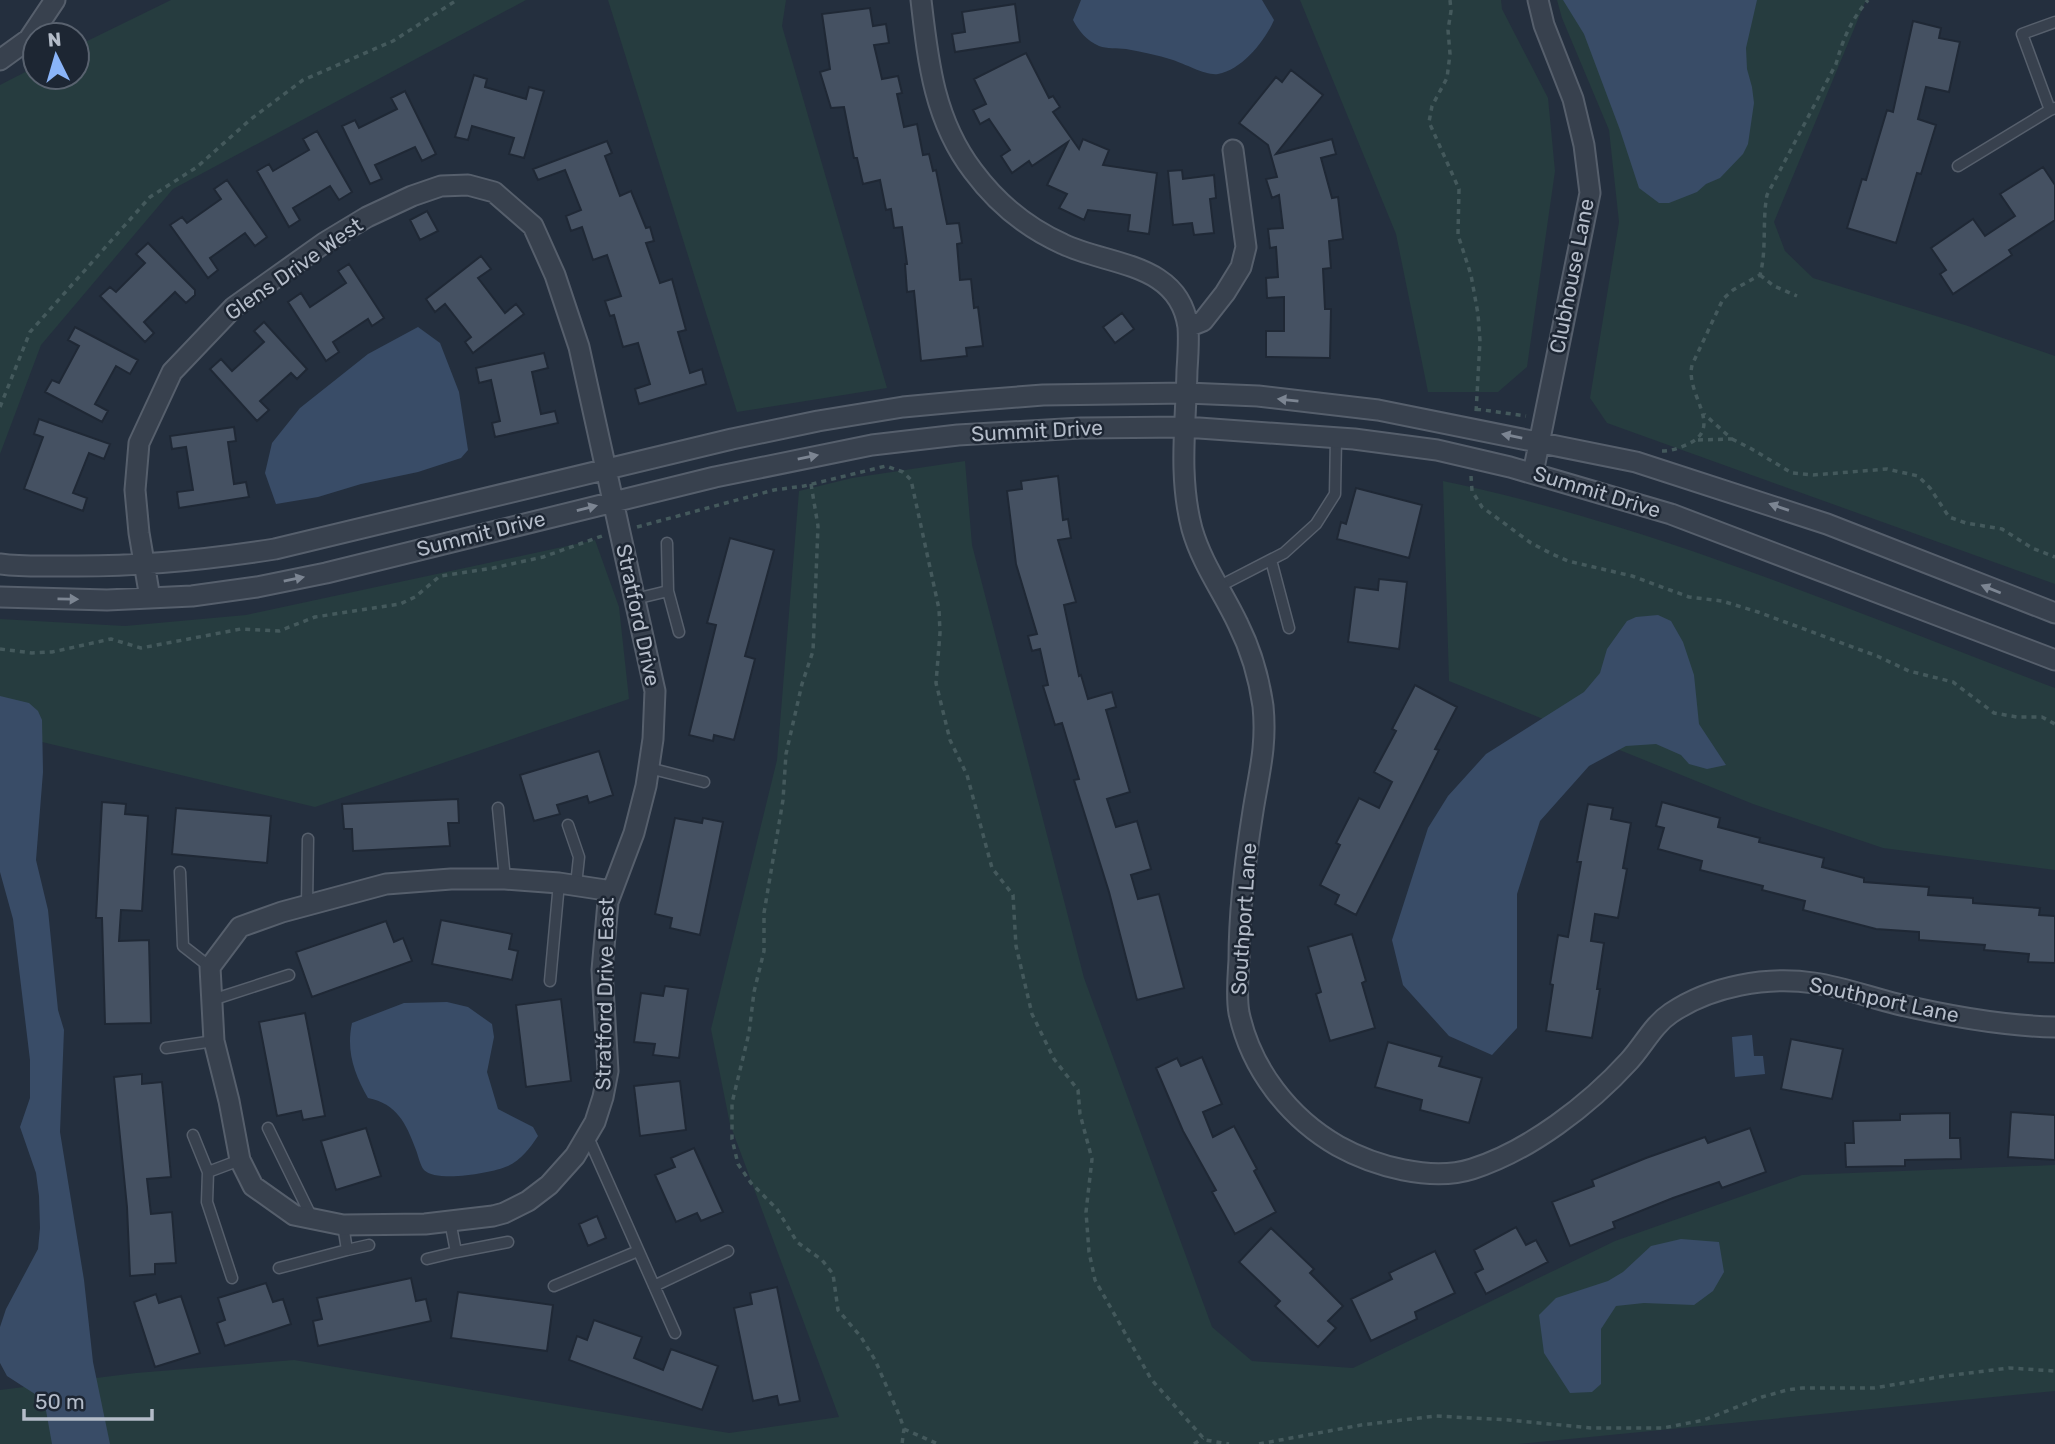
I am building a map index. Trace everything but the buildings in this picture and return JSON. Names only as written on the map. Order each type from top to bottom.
[{"type":"street","points":[[0,60],[29,39],[55,0]]},
{"type":"street","points":[[921,0],[929,71],[937,100],[954,143],[984,184],[1012,213],[1037,231],[1093,256],[1143,269],[1163,282],[1180,303],[1188,327],[1203,321],[1241,267],[1246,247],[1233,150]]},
{"type":"street","name":"Clubhouse Lane","points":[[1533,473],[1590,193],[1584,145],[1573,99],[1544,25],[1538,0]]},
{"type":"street","name":"Glens Drive West","points":[[150,598],[135,490],[139,443],[172,372],[234,307],[324,243],[367,217],[441,186],[468,185],[494,192],[533,226],[555,275],[579,347],[614,501]]},
{"type":"street","name":"Southport Lane","points":[[1188,327],[1187,393],[1182,450],[1185,498],[1193,533],[1217,588],[1237,620],[1251,653],[1264,710],[1264,758],[1254,804],[1241,912],[1239,1011],[1258,1065],[1278,1095],[1302,1121],[1349,1153],[1376,1163],[1428,1173],[1470,1170],[1529,1142],[1576,1111],[1617,1073],[1669,1014],[1695,1000],[1751,983],[1810,982],[1956,1016],[2055,1027]]},
{"type":"street","name":"Summit Drive","points":[[0,564],[145,564],[206,560],[275,549],[794,426],[904,407],[1043,395],[1187,393],[1258,396],[1378,410],[1636,461],[1827,524],[2055,613]]},
{"type":"street","name":"Summit Drive","points":[[0,597],[107,600],[192,596],[257,587],[326,573],[715,477],[872,445],[958,435],[1081,428],[1185,427],[1336,438],[1437,450],[1533,473],[1671,514],[2055,660]]},
{"type":"street","name":"Stratford Drive","points":[[612,891],[634,833],[649,768],[655,691],[614,501]]},
{"type":"street","name":"Stratford Drive East","points":[[451,879],[505,879],[568,884],[612,891],[604,936],[602,970],[608,1071],[603,1097],[587,1136],[558,1176],[528,1201],[504,1213],[425,1224],[343,1225],[312,1219],[294,1215],[253,1186],[240,1160],[214,1041],[210,967],[240,926],[386,884],[451,879]]},
{"type":"lane","points":[[1958,166],[2053,109],[2022,34],[2055,22]]},
{"type":"lane","points":[[1217,588],[1284,553],[1316,524],[1335,494],[1336,438]]},
{"type":"lane","points":[[667,543],[668,591],[679,632]]},
{"type":"lane","points":[[1271,560],[1289,628]]},
{"type":"lane","points":[[635,599],[668,591]]},
{"type":"lane","points":[[649,768],[704,782]]},
{"type":"lane","points":[[498,808],[505,879]]},
{"type":"lane","points":[[550,981],[568,884],[579,857],[568,825]]},
{"type":"lane","points":[[307,905],[308,839]]},
{"type":"lane","points":[[180,872],[183,946],[210,967]]},
{"type":"lane","points":[[212,1000],[289,975]]},
{"type":"lane","points":[[166,1048],[214,1041]]},
{"type":"lane","points":[[268,1128],[312,1219]]},
{"type":"lane","points":[[193,1135],[208,1172],[207,1202],[232,1278]]},
{"type":"lane","points":[[587,1136],[675,1333]]},
{"type":"lane","points":[[208,1172],[240,1160]]},
{"type":"lane","points":[[450,1221],[456,1252]]},
{"type":"lane","points":[[343,1225],[347,1250]]},
{"type":"lane","points":[[427,1258],[508,1242]]},
{"type":"lane","points":[[279,1268],[369,1245]]},
{"type":"lane","points":[[554,1286],[638,1251]]},
{"type":"lane","points":[[654,1286],[728,1251]]},
{"type":"path","points":[[0,407],[30,332],[150,197],[197,167],[303,80],[393,41],[457,0]]},
{"type":"path","points":[[1868,0],[1850,24],[1836,64],[1768,195],[1764,212],[1764,261],[1760,275],[1733,290],[1723,299],[1692,365],[1692,389],[1704,413],[1732,439],[1792,473],[1813,475],[1887,469],[1918,477],[1930,488],[1949,517],[1965,523],[2002,529],[2032,548],[2055,556]]},
{"type":"path","points":[[1760,275],[1774,286],[1797,296]]},
{"type":"path","points":[[1476,409],[1518,414],[1544,421]]},
{"type":"path","points":[[1696,440],[1703,429],[1704,413]]},
{"type":"path","points":[[1655,451],[1678,448],[1696,440],[1732,439]]},
{"type":"path","points":[[0,649],[32,653],[52,652],[111,639],[141,648],[234,630],[279,631],[315,617],[400,604],[415,597],[440,576],[543,557],[574,544],[774,491],[886,466],[903,471],[913,485],[939,609],[936,683],[950,740],[967,775],[992,868],[1013,895],[1016,946],[1032,1014],[1054,1059],[1078,1090],[1080,1114],[1092,1159],[1086,1212],[1089,1252],[1095,1280],[1151,1379],[1203,1437],[1209,1442],[1229,1444]]},
{"type":"path","points":[[811,484],[818,526],[813,651],[802,684],[786,754],[783,800],[764,913],[764,951],[754,992],[749,1033],[732,1103],[732,1139],[738,1164],[751,1183],[777,1209],[797,1242],[830,1269],[840,1314],[861,1337],[876,1360],[904,1429],[902,1444]]},
{"type":"path","points":[[1259,1444],[1361,1425],[1436,1416],[1591,1428],[1663,1428],[1704,1420],[1762,1397],[1794,1389],[1874,1388],[2009,1368],[2055,1371]]},
{"type":"path","points":[[904,1429],[938,1444]]},
{"type":"path","points":[[1194,1444],[1203,1437]]},
{"type":"green space","points":[[171,0],[526,0],[173,189],[41,345],[0,454],[0,85],[21,74],[21,91],[91,91],[91,39]]},
{"type":"green space","points":[[608,0],[786,0],[782,26],[887,388],[737,412]]},
{"type":"green space","points":[[1300,0],[1501,0],[1502,9],[1548,98],[1555,171],[1527,367],[1498,392],[1428,392],[1396,234]]},
{"type":"green space","points":[[1557,0],[1866,0],[1774,222],[1785,251],[1813,278],[2055,356],[2055,584],[1607,423],[1590,398],[1619,222],[1609,130]]},
{"type":"green space","points":[[965,461],[972,545],[1084,978],[1212,1327],[1252,1361],[1353,1368],[1615,1241],[1802,1175],[2055,1165],[2055,1391],[1518,1444],[0,1444],[0,1390],[136,1373],[294,1360],[729,1433],[839,1417],[730,1124],[711,1029],[777,760],[799,491],[852,478]]},
{"type":"green space","points":[[1443,481],[1522,499],[1599,521],[1753,572],[2055,688],[2055,870],[1883,848],[1753,804],[1449,681]]},
{"type":"green space","points":[[595,540],[619,607],[629,699],[315,807],[0,732],[0,619],[125,626],[246,615]]},
{"type":"water","points":[[1081,0],[1262,0],[1274,20],[1265,37],[1244,61],[1227,71],[1213,74],[1173,60],[1095,44],[1083,35],[1073,20]]},
{"type":"water","points":[[1563,0],[1757,0],[1746,48],[1754,103],[1748,144],[1743,154],[1720,178],[1706,184],[1697,192],[1669,203],[1659,203],[1639,188],[1584,34]]},
{"type":"water","points":[[418,327],[440,343],[459,392],[468,450],[461,458],[418,472],[361,484],[318,497],[276,504],[265,473],[272,443],[300,408],[368,354]]},
{"type":"water","points":[[1658,615],[1671,621],[1683,642],[1694,675],[1699,724],[1726,765],[1707,769],[1689,764],[1681,755],[1656,744],[1626,746],[1589,766],[1540,821],[1517,894],[1517,1028],[1492,1055],[1449,1036],[1403,985],[1392,940],[1428,828],[1448,796],[1486,754],[1584,692],[1600,673],[1607,649],[1627,621],[1636,617]]},
{"type":"water","points":[[0,696],[29,703],[38,711],[42,720],[43,772],[36,860],[48,910],[58,1010],[64,1030],[60,1132],[84,1280],[93,1362],[110,1444],[52,1444],[45,1405],[38,1396],[7,1376],[0,1363],[0,1327],[6,1309],[38,1249],[40,1228],[36,1173],[20,1127],[30,1098],[30,1060],[13,919],[0,872]]},
{"type":"water","points":[[447,1002],[468,1007],[492,1024],[494,1037],[487,1072],[498,1109],[533,1127],[538,1136],[521,1157],[500,1169],[452,1176],[440,1176],[424,1170],[399,1116],[386,1105],[368,1098],[355,1071],[350,1043],[352,1023],[404,1003]]},
{"type":"water","points":[[1752,1035],[1754,1056],[1763,1056],[1765,1074],[1735,1077],[1732,1037]]},
{"type":"water","points":[[1681,1239],[1719,1242],[1724,1272],[1713,1291],[1694,1305],[1644,1303],[1616,1306],[1601,1329],[1601,1384],[1592,1392],[1570,1393],[1544,1353],[1539,1315],[1556,1298],[1608,1281],[1623,1272],[1651,1246]]}]
